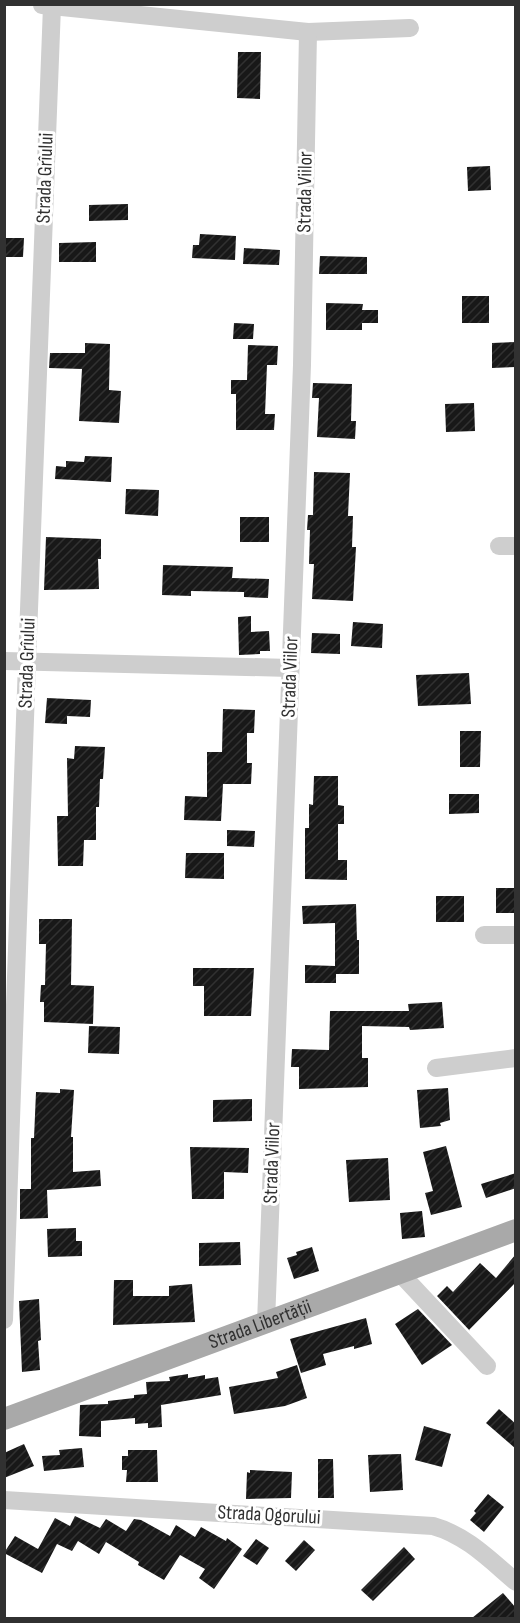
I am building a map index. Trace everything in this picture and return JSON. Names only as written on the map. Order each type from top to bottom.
[{"type":"main road","name":"Strada Libertății","points":[[4,1419],[516,1230]]},
{"type":"street","points":[[46,5],[308,32],[410,28]]},
{"type":"street","name":"Strada Grîului","points":[[4,1320],[27,662],[46,5]]},
{"type":"street","name":"Strada Viilor","points":[[266,1323],[302,365],[308,32]]},
{"type":"street","points":[[4,661],[290,668]]},
{"type":"street","points":[[484,935],[516,934]]},
{"type":"street","points":[[436,1068],[516,1058]]},
{"type":"street","points":[[400,1273],[487,1366]]},
{"type":"street","name":"Strada Ogorului","points":[[4,1500],[433,1526],[448,1530],[463,1538],[516,1582]]},
{"type":"building","points":[[238,52],[261,52],[260,99],[237,98]]},
{"type":"building","points":[[490,166],[491,190],[468,191],[467,167]]},
{"type":"building","points":[[128,204],[128,220],[89,221],[89,205]]},
{"type":"building","points":[[200,234],[236,236],[235,260],[192,258],[193,245],[199,245]]},
{"type":"building","points":[[4,238],[24,238],[23,257],[4,257]]},
{"type":"building","points":[[96,242],[96,262],[59,262],[59,243]]},
{"type":"building","points":[[244,248],[280,250],[279,265],[243,264]]},
{"type":"building","points":[[320,256],[367,257],[367,274],[319,274]]},
{"type":"building","points":[[462,296],[489,296],[489,323],[462,323]]},
{"type":"building","points":[[326,303],[363,304],[362,310],[378,310],[378,323],[362,323],[362,330],[326,330]]},
{"type":"building","points":[[234,323],[254,324],[253,339],[233,339]]},
{"type":"building","points":[[516,342],[516,367],[492,368],[492,343]]},
{"type":"building","points":[[85,343],[110,344],[109,390],[121,391],[119,423],[79,421],[82,369],[49,368],[50,353],[85,353]]},
{"type":"building","points":[[248,345],[278,346],[277,365],[267,365],[265,414],[275,414],[274,430],[236,430],[236,394],[231,394],[231,380],[247,380]]},
{"type":"building","points":[[313,383],[352,384],[351,421],[356,421],[355,439],[317,437],[319,398],[312,398]]},
{"type":"building","points":[[474,403],[475,431],[446,432],[445,404]]},
{"type":"building","points":[[85,456],[112,457],[111,482],[55,479],[56,466],[66,467],[66,461],[84,462]]},
{"type":"building","points":[[314,472],[350,473],[348,516],[353,516],[352,547],[356,547],[353,601],[312,599],[314,564],[309,564],[310,530],[307,530],[308,515],[313,515]]},
{"type":"building","points":[[126,489],[159,490],[158,516],[125,514]]},
{"type":"building","points":[[240,517],[269,517],[269,542],[240,542]]},
{"type":"building","points":[[46,537],[101,539],[101,559],[98,559],[99,589],[44,590]]},
{"type":"building","points":[[163,565],[233,567],[232,578],[269,579],[268,598],[244,597],[244,592],[191,591],[191,596],[162,595]]},
{"type":"building","points":[[251,616],[251,632],[269,631],[270,651],[239,655],[238,617]]},
{"type":"building","points":[[353,622],[383,624],[382,648],[351,646]]},
{"type":"building","points":[[312,633],[340,634],[340,654],[311,653]]},
{"type":"building","points":[[469,673],[471,704],[418,706],[416,675]]},
{"type":"building","points":[[47,698],[91,700],[90,717],[67,716],[67,724],[45,723]]},
{"type":"building","points":[[223,709],[255,710],[254,733],[247,733],[247,763],[252,763],[251,784],[223,784],[221,821],[184,820],[185,796],[207,797],[207,752],[222,752]]},
{"type":"building","points":[[460,731],[481,731],[480,767],[460,767]]},
{"type":"building","points":[[75,746],[105,747],[99,807],[96,807],[96,840],[84,840],[83,866],[58,866],[57,816],[68,816],[67,758],[74,759]]},
{"type":"building","points":[[314,776],[338,776],[338,805],[344,806],[344,824],[338,824],[338,860],[347,860],[347,880],[305,879],[305,828],[309,828],[309,804],[313,805]]},
{"type":"building","points":[[449,794],[479,794],[479,813],[449,814]]},
{"type":"building","points":[[227,830],[255,831],[254,847],[227,846]]},
{"type":"building","points":[[186,853],[224,853],[224,879],[185,878]]},
{"type":"building","points":[[496,888],[516,888],[516,913],[496,913]]},
{"type":"building","points":[[436,896],[464,896],[464,922],[436,922]]},
{"type":"building","points":[[356,904],[359,974],[336,974],[336,983],[305,983],[305,965],[335,966],[335,923],[303,924],[302,906]]},
{"type":"building","points":[[39,919],[72,919],[71,985],[94,986],[93,1024],[44,1022],[44,1002],[40,1002],[41,985],[45,985],[46,944],[39,944]]},
{"type":"building","points":[[193,968],[254,968],[251,1016],[204,1016],[204,986],[193,986]]},
{"type":"building","points":[[442,1002],[444,1028],[410,1030],[409,1027],[362,1026],[362,1058],[368,1058],[368,1087],[299,1089],[299,1067],[291,1067],[292,1049],[329,1050],[330,1011],[409,1011],[408,1004]]},
{"type":"building","points":[[89,1026],[120,1027],[119,1054],[88,1053]]},
{"type":"building","points":[[448,1088],[450,1120],[440,1123],[441,1126],[420,1128],[417,1090]]},
{"type":"building","points":[[60,1089],[74,1090],[71,1137],[73,1137],[73,1172],[100,1170],[101,1186],[47,1190],[48,1218],[20,1219],[20,1189],[31,1189],[31,1138],[34,1138],[36,1092],[60,1093]]},
{"type":"building","points":[[252,1099],[252,1121],[213,1122],[213,1100]]},
{"type":"building","points":[[446,1146],[462,1207],[431,1215],[425,1193],[433,1191],[423,1152]]},
{"type":"building","points":[[190,1147],[249,1148],[248,1173],[224,1172],[224,1199],[192,1199]]},
{"type":"building","points":[[388,1158],[390,1200],[349,1202],[346,1160]]},
{"type":"building","points":[[516,1173],[516,1188],[486,1198],[481,1184]]},
{"type":"building","points":[[422,1211],[425,1237],[402,1239],[400,1213]]},
{"type":"building","points":[[76,1228],[76,1241],[82,1241],[82,1256],[48,1257],[47,1229]]},
{"type":"building","points":[[240,1242],[241,1265],[199,1266],[199,1243]]},
{"type":"building","points":[[312,1247],[319,1271],[294,1279],[287,1258],[297,1255],[296,1252]]},
{"type":"building","points":[[516,1254],[516,1282],[469,1330],[437,1296],[447,1286],[453,1292],[480,1263],[496,1278]]},
{"type":"building","points":[[114,1280],[133,1280],[133,1296],[169,1296],[169,1286],[192,1284],[195,1322],[113,1325]]},
{"type":"building","points":[[39,1299],[40,1370],[22,1372],[19,1301]]},
{"type":"building","points":[[418,1309],[452,1345],[422,1365],[395,1324]]},
{"type":"building","points":[[366,1318],[372,1344],[323,1354],[326,1365],[301,1373],[290,1339]]},
{"type":"building","points":[[297,1365],[307,1398],[285,1406],[234,1414],[229,1387],[278,1378],[276,1372]]},
{"type":"building","points":[[188,1374],[188,1378],[205,1375],[205,1379],[218,1377],[221,1395],[161,1405],[162,1427],[148,1428],[148,1423],[135,1424],[135,1418],[101,1421],[101,1437],[79,1436],[80,1405],[108,1404],[108,1401],[134,1398],[134,1395],[147,1394],[146,1382],[170,1381],[169,1377]]},
{"type":"building","points":[[499,1409],[516,1424],[516,1449],[486,1423]]},
{"type":"building","points":[[424,1426],[451,1434],[442,1467],[415,1460]]},
{"type":"building","points":[[24,1444],[34,1466],[4,1478],[4,1453]]},
{"type":"building","points":[[82,1448],[84,1467],[44,1471],[42,1456],[60,1455],[59,1450]]},
{"type":"building","points":[[128,1450],[157,1450],[158,1482],[126,1482],[127,1470],[122,1470],[122,1456],[128,1456]]},
{"type":"building","points":[[401,1454],[403,1490],[370,1492],[368,1455]]},
{"type":"building","points":[[318,1459],[333,1459],[334,1498],[318,1498]]},
{"type":"building","points":[[250,1470],[292,1472],[291,1498],[246,1499],[247,1472],[250,1473]]},
{"type":"building","points":[[488,1494],[504,1507],[484,1532],[470,1520],[476,1513],[474,1511]]},
{"type":"building","points":[[75,1516],[100,1528],[106,1519],[126,1531],[134,1519],[141,1520],[170,1536],[176,1525],[195,1537],[201,1527],[226,1541],[227,1538],[242,1549],[214,1589],[199,1578],[205,1569],[180,1555],[164,1580],[106,1542],[99,1554],[78,1541],[72,1551],[57,1544],[42,1573],[4,1553],[15,1536],[38,1549],[55,1518],[70,1526]]},
{"type":"building","points":[[256,1539],[269,1548],[257,1565],[243,1556]]},
{"type":"building","points":[[304,1540],[315,1550],[296,1571],[285,1561]]},
{"type":"building","points":[[404,1547],[415,1559],[373,1601],[361,1590]]},
{"type":"building","points":[[503,1593],[516,1608],[516,1618],[472,1618]]}]
